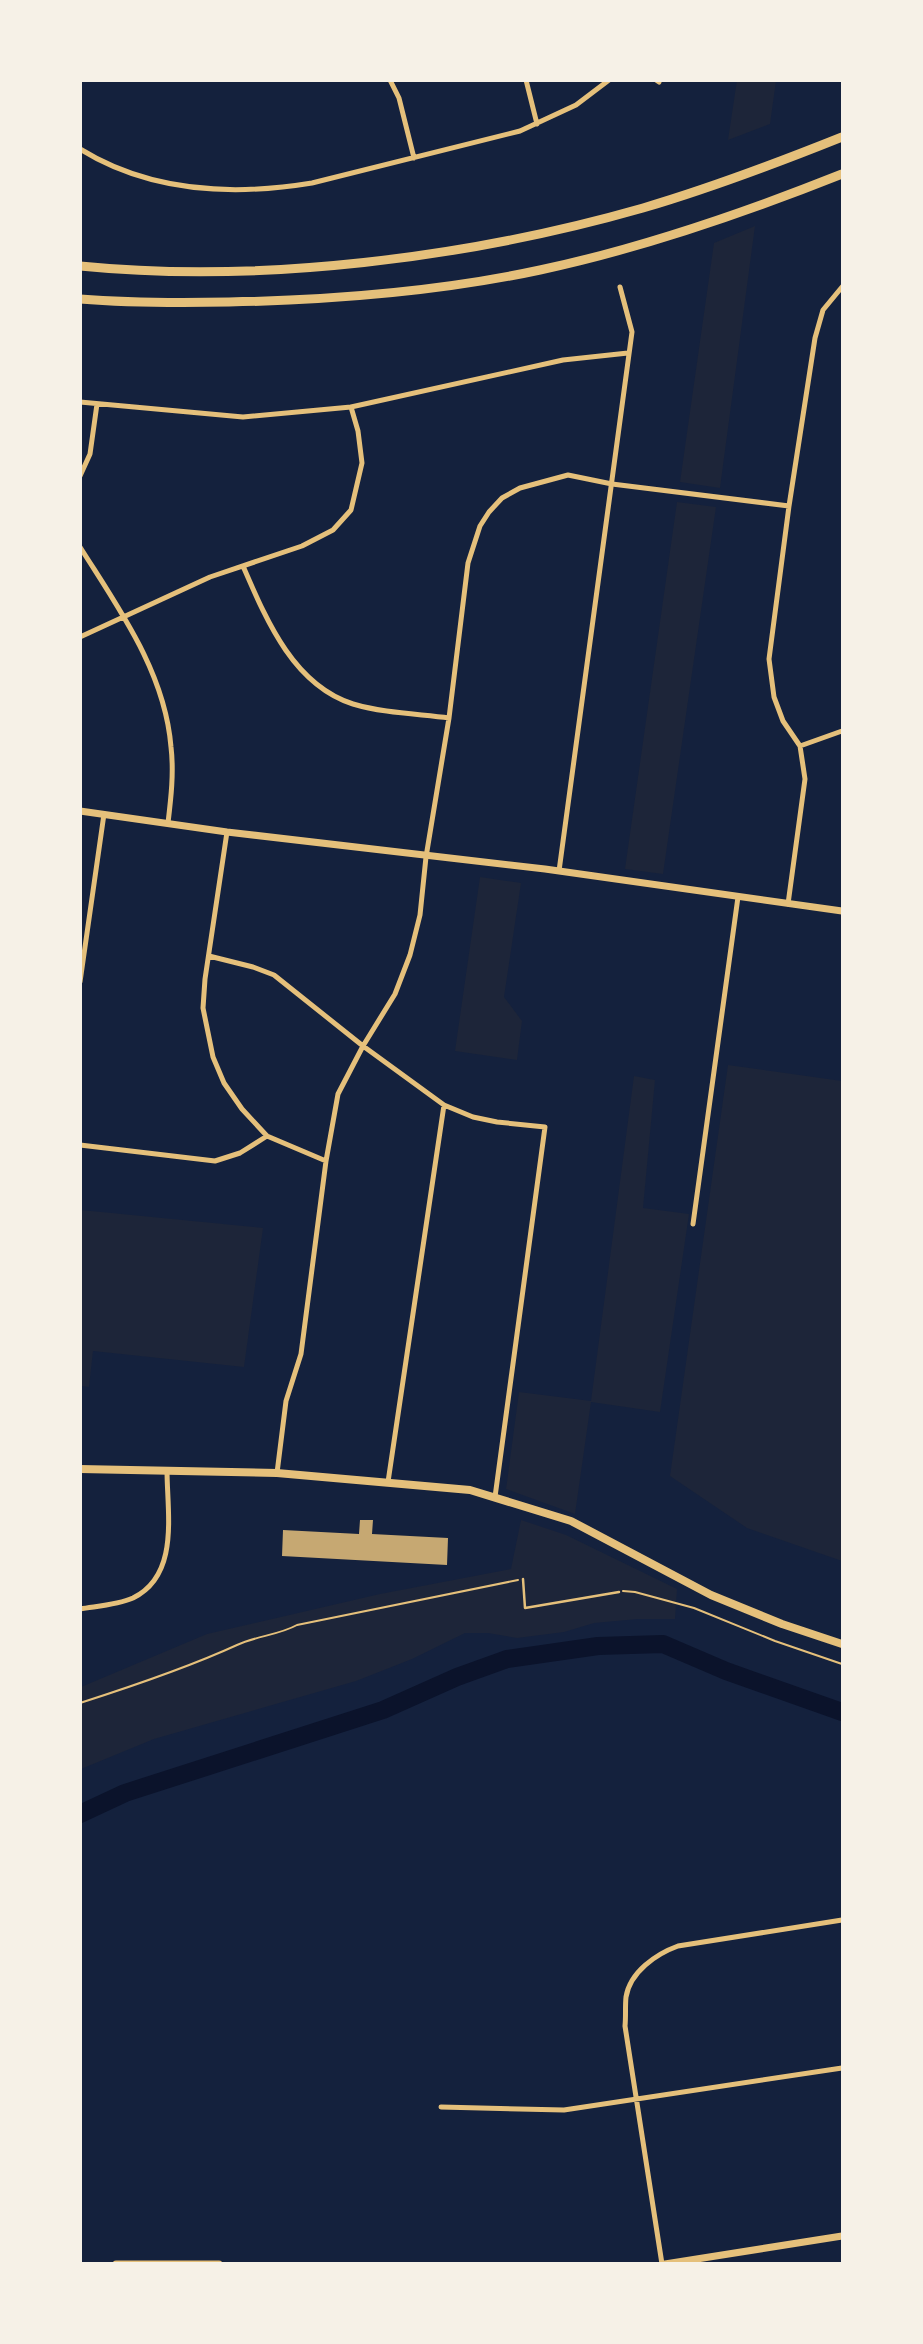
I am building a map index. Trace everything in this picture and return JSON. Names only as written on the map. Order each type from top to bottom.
[{"type":"highway","points":[[80,266],[185,272],[272,270],[362,262],[532,236],[643,208],[759,170],[842,136]]},
{"type":"highway","points":[[80,299],[184,303],[365,296],[539,270],[652,241],[770,203],[842,174]]},
{"type":"main road","points":[[80,1469],[277,1473],[470,1490],[571,1521],[711,1595],[782,1624],[842,1644]]},
{"type":"street","points":[[390,80],[399,98],[414,158]]},
{"type":"street","points":[[526,80],[537,124]]},
{"type":"street","points":[[80,149],[121,169],[153,180],[197,189],[257,191],[312,183],[503,136],[537,124],[576,105],[609,80]]},
{"type":"street","points":[[559,871],[632,332],[620,287]]},
{"type":"street","points":[[788,904],[805,779],[800,746],[783,721],[774,696],[769,659],[815,338],[823,310],[842,287]]},
{"type":"street","points":[[80,402],[243,418],[351,407],[563,360],[628,353]]},
{"type":"street","points":[[80,475],[90,454],[97,404]]},
{"type":"street","points":[[80,637],[210,577],[302,546],[332,530],[351,510],[362,463],[358,431],[351,407]]},
{"type":"street","points":[[277,1473],[286,1401],[301,1354],[326,1161],[338,1094],[395,994],[410,955],[420,915],[426,857],[449,718],[468,563],[474,541],[489,512],[502,498],[520,488],[568,475],[612,484],[789,506]]},
{"type":"street","points":[[80,547],[124,617],[157,683],[168,724],[172,770],[168,823]]},
{"type":"street","points":[[243,566],[266,618],[284,647],[314,681],[352,704],[449,718]]},
{"type":"street","points":[[800,746],[842,732]]},
{"type":"street","points":[[80,811],[426,857],[559,871],[842,911]]},
{"type":"street","points":[[80,982],[104,814]]},
{"type":"street","points":[[227,832],[203,1009],[214,1057],[224,1083],[242,1109],[267,1136],[326,1161]]},
{"type":"street","points":[[693,1224],[738,897]]},
{"type":"street","points":[[209,956],[274,975],[363,1046],[444,1105],[473,1117],[545,1127],[495,1497]]},
{"type":"street","points":[[387,1482],[444,1105]]},
{"type":"street","points":[[80,1145],[215,1161],[240,1153],[267,1136]]},
{"type":"street","points":[[80,1609],[123,1602],[134,1597],[156,1579],[167,1549],[167,1470]]},
{"type":"street","points":[[842,1920],[678,1946],[662,1952],[639,1971],[626,1994],[625,2026],[664,2263],[842,2236]]},
{"type":"street","points":[[441,2107],[564,2110],[842,2068]]},
{"type":"street","points":[[116,2263],[219,2263]]},
{"type":"lane","points":[[523,1580],[525,1608],[619,1592]]},
{"type":"path","points":[[80,1703],[297,1625],[523,1580]]},
{"type":"path","points":[[619,1592],[635,1592],[694,1608],[775,1641],[842,1664]]},
{"type":"shaded area","points":[[737,80],[776,81],[770,124],[728,140]]},
{"type":"shaded area","points":[[755,226],[720,488],[680,482],[714,243]]},
{"type":"shaded area","points":[[677,502],[716,507],[663,874],[625,869]]},
{"type":"shaded area","points":[[480,877],[521,883],[504,997],[522,1021],[517,1060],[455,1051]]},
{"type":"shaded area","points":[[728,1065],[842,1081],[842,1561],[747,1528],[670,1476]]},
{"type":"shaded area","points":[[634,1076],[655,1080],[643,1208],[689,1214],[660,1412],[591,1402],[575,1514],[506,1489],[519,1392],[591,1401]]},
{"type":"shaded area","points":[[81,1210],[263,1228],[244,1367],[93,1351],[89,1387],[81,1386]]},
{"type":"shaded area","points":[[521,1520],[566,1535],[677,1589],[675,1619],[594,1623],[564,1632],[517,1638],[488,1633],[465,1633],[412,1659],[356,1681],[154,1739],[81,1769],[81,1687],[207,1634],[380,1594],[511,1569]]},
{"type":"building","points":[[360,1520],[373,1520],[372,1534],[448,1538],[447,1565],[282,1556],[283,1530],[359,1534]]},
{"type":"waterway","points":[[80,1814],[125,1793],[383,1710],[457,1677],[507,1659],[598,1646],[663,1644],[726,1671],[842,1712]]}]
